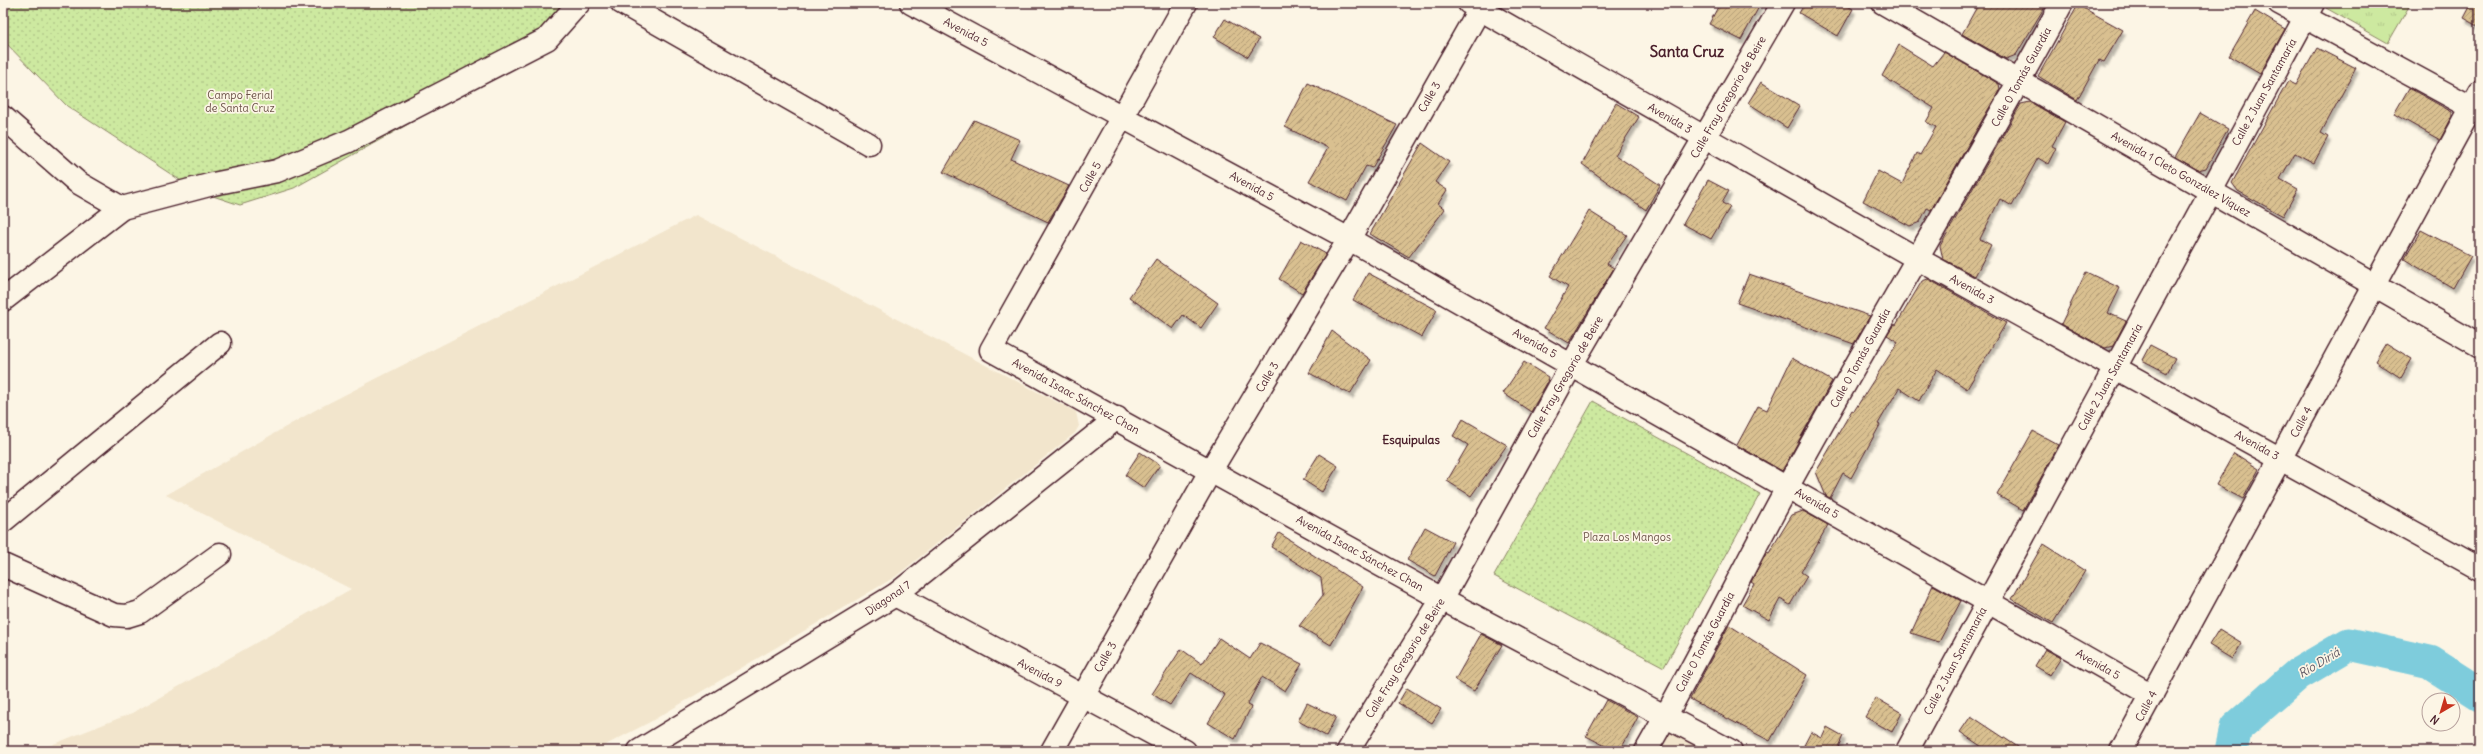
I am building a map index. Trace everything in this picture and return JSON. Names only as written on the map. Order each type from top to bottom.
[{"type":"street","points":[[3,300],[122,208],[213,184],[277,171],[350,141],[547,39],[580,3]]},
{"type":"street","points":[[622,3],[869,144]]},
{"type":"street","name":"Avenida 5","points":[[911,3],[1124,116],[1349,239],[1788,486],[2152,695]]},
{"type":"street","name":"Calle 5","points":[[991,350],[1124,116],[1186,3]]},
{"type":"street","name":"Calle Fray Gregorio de Beire","points":[[1348,751],[1442,599],[1572,364],[1783,3]]},
{"type":"street","name":"Avenida 1 Cleto González Víquez","points":[[1883,3],[2480,346]]},
{"type":"street","name":"Calle 0 Tomás Guardia","points":[[1646,751],[1788,486],[1916,258],[2020,81],[2062,3]]},
{"type":"street","points":[[2279,3],[2309,10],[2477,104]]},
{"type":"street","name":"Avenida 3","points":[[1477,5],[1704,138],[1916,258],[2480,568]]},
{"type":"street","name":"Calle 3","points":[[1052,751],[1211,470],[1349,239],[1477,5]]},
{"type":"street","name":"Calle 2 Juan Santamaría","points":[[1907,751],[2309,10]]},
{"type":"street","name":"Calle 4","points":[[2121,751],[2375,285],[2477,104]]},
{"type":"street","points":[[3,117],[76,182],[122,208]]},
{"type":"street","points":[[3,521],[220,343]]},
{"type":"street","name":"Avenida Isaac Sánchez Chan","points":[[991,350],[1117,418],[1442,599],[1731,751]]},
{"type":"street","name":"Diagonal 7","points":[[647,750],[895,595],[1117,418]]},
{"type":"street","points":[[3,565],[114,615],[128,616],[140,612],[220,554]]},
{"type":"street","name":"Avenida 9","points":[[895,595],[1185,751]]},
{"type":"shaded area","points":[[696,215],[1076,412],[1079,426],[1075,433],[895,577],[650,722],[594,751],[36,751],[132,713],[351,589],[166,495],[319,408]]},
{"type":"shaded area","points":[[1671,731],[1707,751],[1661,751]]},
{"type":"green space","name":"Campo Ferial de Santa Cruz","points":[[3,3],[575,3],[553,43],[294,188],[240,205],[195,190],[67,106],[3,40]]},
{"type":"green space","points":[[2329,3],[2411,3],[2388,43],[2326,8]]},
{"type":"green space","name":"Plaza Los Mangos","points":[[1593,401],[1760,494],[1664,667],[1494,576]]},
{"type":"building","points":[[1720,3],[1761,3],[1741,40],[1709,24]]},
{"type":"building","points":[[1805,3],[1842,3],[1853,9],[1838,36],[1799,13]]},
{"type":"building","points":[[1979,3],[2047,3],[2016,55],[2006,59],[1962,34]]},
{"type":"building","points":[[2472,3],[2480,3],[2480,27],[2464,18]]},
{"type":"building","points":[[2078,5],[2123,30],[2104,62],[2099,60],[2077,100],[2038,76]]},
{"type":"building","points":[[2255,11],[2285,29],[2260,74],[2229,56]]},
{"type":"building","points":[[1225,19],[1259,39],[1248,57],[1214,37]]},
{"type":"building","points":[[1899,45],[1933,66],[1944,52],[1999,84],[2000,89],[1931,210],[1927,208],[1920,222],[1910,226],[1863,201],[1878,171],[1902,184],[1917,153],[1920,155],[1936,127],[1926,122],[1934,108],[1882,76]]},
{"type":"building","points":[[2317,48],[2356,68],[2321,133],[2328,137],[2314,163],[2295,153],[2280,179],[2298,189],[2283,216],[2238,191],[2232,183],[2288,81],[2296,85]]},
{"type":"building","points":[[1761,82],[1800,106],[1787,128],[1748,103]]},
{"type":"building","points":[[1308,83],[1397,125],[1372,168],[1366,166],[1347,201],[1309,181],[1328,148],[1285,127]]},
{"type":"building","points":[[2409,88],[2452,112],[2452,117],[2440,140],[2394,114]]},
{"type":"building","points":[[2030,102],[2065,122],[2052,146],[2056,148],[2048,164],[2038,158],[2012,206],[2000,199],[1980,239],[1991,245],[1975,276],[1943,259],[1940,246],[2021,104]]},
{"type":"building","points":[[1616,103],[1639,117],[1615,155],[1660,185],[1646,210],[1582,164]]},
{"type":"building","points":[[2200,113],[2228,129],[2206,168],[2198,170],[2175,157]]},
{"type":"building","points":[[974,120],[1020,140],[1011,159],[1069,186],[1048,222],[943,172]]},
{"type":"building","points":[[1422,143],[1449,162],[1435,182],[1447,190],[1438,204],[1445,209],[1409,257],[1370,234]]},
{"type":"building","points":[[1708,180],[1729,191],[1722,203],[1730,207],[1711,239],[1683,224]]},
{"type":"building","points":[[1589,211],[1627,235],[1607,264],[1614,268],[1569,343],[1544,328],[1568,287],[1550,276]]},
{"type":"building","points":[[2421,230],[2471,256],[2453,288],[2404,259]]},
{"type":"building","points":[[1301,240],[1326,254],[1302,293],[1279,279]]},
{"type":"building","points":[[1156,259],[1218,303],[1201,328],[1183,315],[1173,329],[1129,297]]},
{"type":"building","points":[[2086,272],[2120,288],[2108,313],[2126,321],[2113,346],[2105,348],[2061,324]]},
{"type":"building","points":[[1368,273],[1437,310],[1422,337],[1353,300]]},
{"type":"building","points":[[1749,274],[1870,316],[1854,344],[1737,303]]},
{"type":"building","points":[[1928,279],[2006,323],[1967,389],[1937,369],[1919,401],[1899,388],[1878,424],[1880,425],[1851,478],[1843,473],[1830,498],[1826,496],[1816,472],[1852,410],[1854,411],[1898,342],[1887,335],[1894,324],[1896,325],[1922,281]]},
{"type":"building","points":[[1332,331],[1371,360],[1350,394],[1309,373]]},
{"type":"building","points":[[2386,343],[2412,359],[2401,378],[2375,361]]},
{"type":"building","points":[[2150,345],[2175,358],[2167,373],[2142,360]]},
{"type":"building","points":[[1792,358],[1832,381],[1782,471],[1737,445],[1758,406],[1767,410]]},
{"type":"building","points":[[1524,362],[1548,377],[1547,383],[1531,412],[1503,393]]},
{"type":"building","points":[[1463,419],[1507,445],[1471,496],[1447,481],[1468,445],[1453,436]]},
{"type":"building","points":[[2033,431],[2059,445],[2023,510],[1997,495]]},
{"type":"building","points":[[1140,452],[1160,465],[1144,488],[1125,475]]},
{"type":"building","points":[[2234,453],[2259,469],[2243,499],[2216,485]]},
{"type":"building","points":[[1319,454],[1338,466],[1322,492],[1303,480]]},
{"type":"building","points":[[1803,511],[1828,525],[1801,572],[1807,576],[1790,605],[1780,599],[1769,620],[1742,605],[1754,584],[1751,582],[1767,552],[1769,553],[1792,515]]},
{"type":"building","points":[[1425,527],[1453,542],[1435,576],[1407,560]]},
{"type":"building","points":[[1279,533],[1363,587],[1331,645],[1299,626],[1323,595],[1321,578],[1271,547]]},
{"type":"building","points":[[2043,544],[2085,571],[2053,623],[2012,599]]},
{"type":"building","points":[[1933,585],[1961,601],[1939,642],[1911,633]]},
{"type":"building","points":[[1729,625],[1807,675],[1770,741],[1690,699]]},
{"type":"building","points":[[2219,629],[2242,643],[2232,659],[2209,645]]},
{"type":"building","points":[[1481,634],[1502,645],[1474,691],[1455,680]]},
{"type":"building","points":[[1219,638],[1250,659],[1260,643],[1302,664],[1285,691],[1262,677],[1247,705],[1251,707],[1235,739],[1208,723],[1225,695],[1191,673],[1170,705],[1152,694],[1181,649],[1202,664]]},
{"type":"building","points":[[2045,649],[2061,658],[2050,675],[2035,666]]},
{"type":"building","points":[[1407,688],[1441,709],[1432,723],[1398,703]]},
{"type":"building","points":[[1876,698],[1902,713],[1892,732],[1865,717]]},
{"type":"building","points":[[1606,700],[1638,717],[1620,751],[1615,751],[1586,736]]},
{"type":"building","points":[[1307,703],[1336,717],[1326,736],[1298,721]]},
{"type":"building","points":[[1971,716],[2024,751],[1988,751],[1960,732]]},
{"type":"building","points":[[1827,727],[1843,736],[1838,747],[1845,751],[1801,751],[1811,732],[1822,738]]},
{"type":"waterway","name":"Río Diriá","points":[[2231,751],[2236,728],[2298,674],[2349,644],[2430,662],[2480,694]]},
{"type":"district","name":"Santa Cruz","points":[[1687,52]]},
{"type":"district","name":"Esquipulas","points":[[1411,440]]}]
